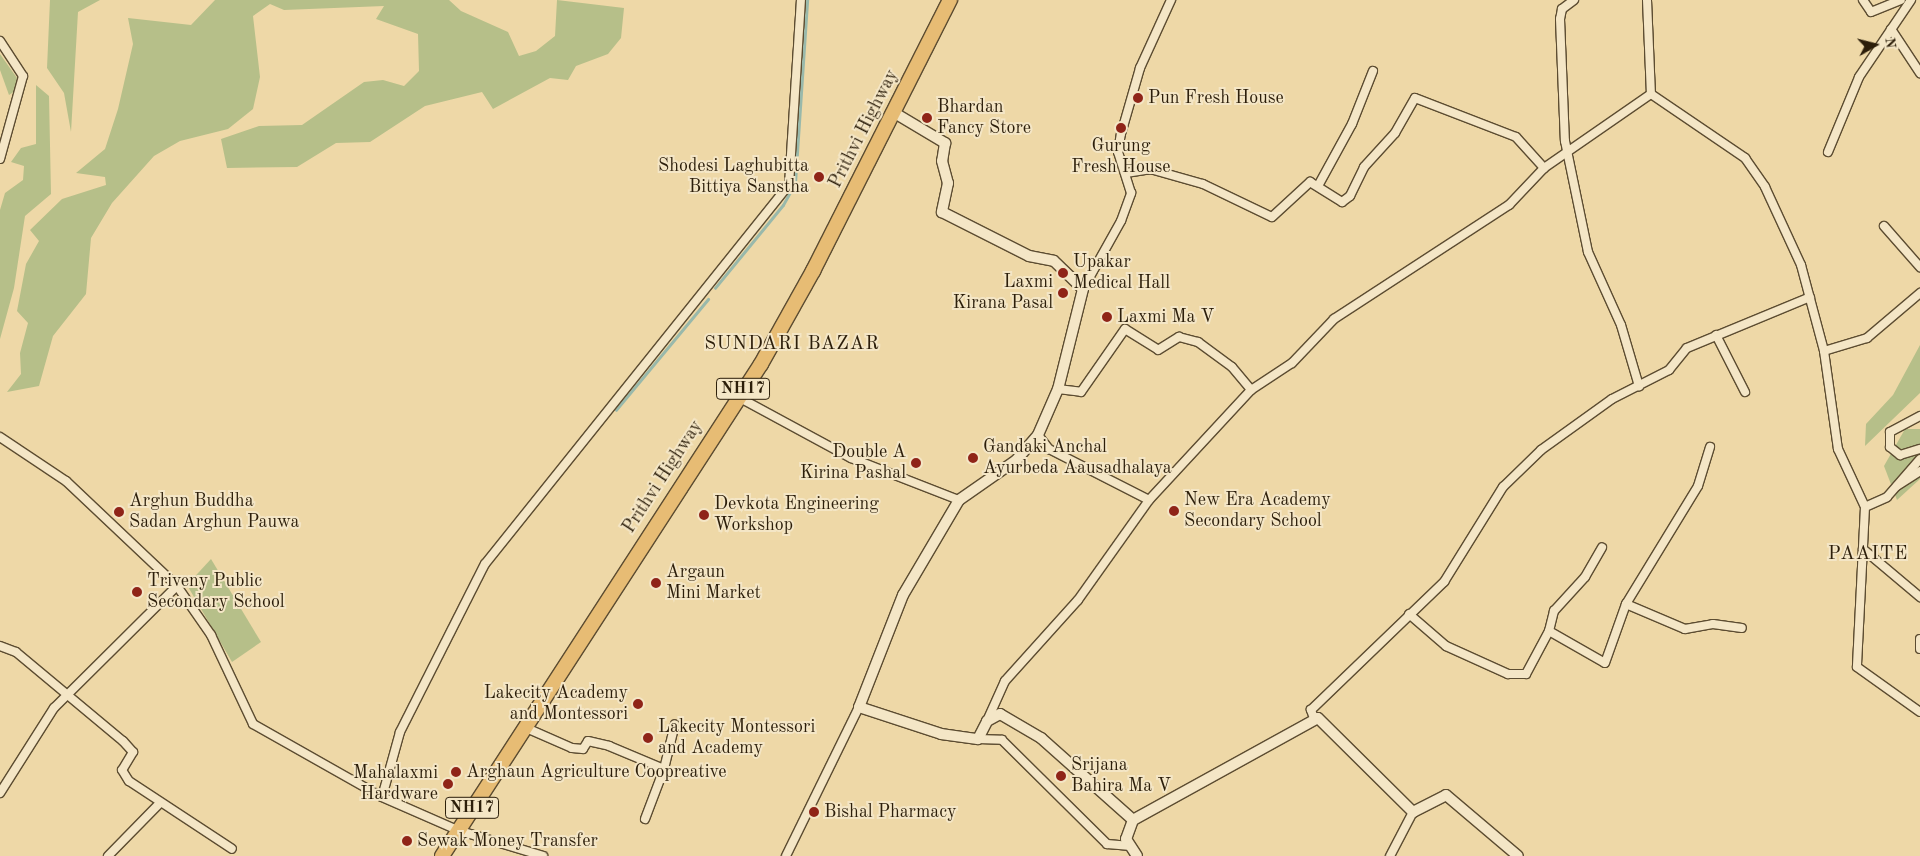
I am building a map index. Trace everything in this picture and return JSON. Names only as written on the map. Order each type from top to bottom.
[{"type":"highway","name":"Prithvi Highway","points":[[442,856],[738,397],[813,271],[950,0]]},
{"type":"main road","points":[[893,112],[945,144],[942,161],[948,183],[942,212],[1029,256],[1054,261],[1076,277],[1083,289],[1058,389],[1038,435],[1015,461],[958,500],[903,595],[859,707],[941,734],[978,740],[987,721],[1000,714],[1041,738],[1133,820]]},
{"type":"main road","points":[[1137,856],[1128,846],[1126,839],[1133,820],[1276,744],[1314,718],[1413,812],[1446,795],[1518,856]]},
{"type":"street","points":[[382,797],[400,732],[485,564],[789,185],[801,0]]},
{"type":"street","points":[[1083,289],[1121,221],[1131,193],[1118,152],[1120,134],[1140,68],[1172,0]]},
{"type":"street","points":[[1574,0],[1562,9],[1560,19],[1568,151],[1588,252],[1621,325],[1640,386]]},
{"type":"street","points":[[1647,0],[1651,94]]},
{"type":"street","points":[[1863,0],[1871,12],[1901,0]]},
{"type":"street","points":[[1828,152],[1859,77],[1911,0]]},
{"type":"street","points":[[1891,29],[1920,72]]},
{"type":"street","points":[[0,41],[24,76],[0,159]]},
{"type":"street","points":[[1318,186],[1352,124],[1373,71]]},
{"type":"street","points":[[987,721],[1005,681],[1078,600],[1149,500],[1251,390],[1292,363],[1334,319],[1509,206],[1544,168],[1651,94]]},
{"type":"street","points":[[1651,94],[1746,158],[1765,187],[1810,297],[1824,351],[1838,449],[1864,507],[1857,666],[1920,712]]},
{"type":"street","points":[[1126,173],[1150,169],[1202,184],[1272,217],[1304,184],[1318,186],[1342,202],[1350,196],[1364,167],[1396,133],[1415,98],[1516,137],[1544,168]]},
{"type":"street","points":[[1884,226],[1920,267]]},
{"type":"street","points":[[1824,351],[1867,338],[1920,293]]},
{"type":"street","points":[[1314,718],[1311,710],[1444,582],[1502,487],[1581,420],[1669,370],[1687,348],[1810,297]]},
{"type":"street","points":[[1058,389],[1081,392],[1125,329],[1158,350],[1178,337],[1198,342],[1239,373],[1251,390]]},
{"type":"street","points":[[1716,335],[1746,392]]},
{"type":"street","points":[[738,397],[851,458],[958,500]]},
{"type":"street","points":[[1920,416],[1890,432],[1890,447],[1900,455],[1920,449]]},
{"type":"street","points":[[1038,435],[1049,449],[1149,500]]},
{"type":"street","points":[[0,437],[66,481],[177,586],[211,635],[253,724],[382,797],[457,830],[543,856]]},
{"type":"street","points":[[1549,631],[1605,663],[1626,604],[1698,486],[1710,447]]},
{"type":"street","points":[[1864,507],[1888,497],[1920,459]]},
{"type":"street","points":[[1896,487],[1920,471]]},
{"type":"street","points":[[1410,614],[1446,646],[1508,674],[1526,674],[1549,631],[1554,611],[1585,577],[1602,547]]},
{"type":"street","points":[[1863,549],[1920,597]]},
{"type":"street","points":[[0,793],[30,741],[66,694],[177,586]]},
{"type":"street","points":[[1626,604],[1685,629],[1713,624],[1742,628]]},
{"type":"street","points":[[1920,639],[1920,649]]},
{"type":"street","points":[[0,646],[16,652],[133,752],[123,776],[159,804],[232,849]]},
{"type":"street","points":[[786,856],[859,707]]},
{"type":"street","points":[[645,819],[664,769],[675,724]]},
{"type":"street","points":[[524,727],[572,748],[583,749],[588,741],[609,746],[664,769]]},
{"type":"street","points":[[978,740],[1002,740],[1107,844],[1128,846]]},
{"type":"street","points":[[108,856],[159,804]]},
{"type":"street","points":[[1390,856],[1413,812]]},
{"type":"green space","points":[[50,0],[100,0],[78,12],[71,132],[64,93],[47,68]]},
{"type":"green space","points":[[215,0],[449,0],[461,11],[508,32],[519,56],[536,51],[555,36],[557,0],[624,8],[621,38],[608,54],[576,66],[568,80],[550,78],[493,109],[482,92],[425,106],[370,142],[336,143],[297,167],[227,168],[221,139],[259,126],[302,125],[364,82],[383,80],[404,86],[419,71],[418,34],[376,19],[384,6],[284,10],[270,4],[253,16],[260,77],[253,109],[228,129],[180,141],[154,156],[112,203],[91,238],[86,294],[53,336],[39,386],[7,392],[21,374],[20,353],[28,323],[17,311],[26,264],[39,241],[30,230],[62,199],[106,185],[105,177],[76,173],[105,149],[118,109],[133,44],[128,18],[191,25]]},
{"type":"green space","points":[[0,54],[17,78],[15,91],[9,95],[0,70]]},
{"type":"green space","points":[[36,85],[49,96],[51,194],[25,216],[14,288],[0,339],[0,210],[5,193],[23,180],[24,166],[11,162],[21,148],[36,144]]},
{"type":"green space","points":[[1920,345],[1920,393],[1865,446],[1866,424],[1893,395]]},
{"type":"green space","points":[[1905,429],[1920,429],[1920,479],[1897,500],[1884,466]]},
{"type":"green space","points":[[211,559],[261,642],[232,662],[187,585]]},
{"type":"waterway","points":[[715,288],[783,205],[795,183],[807,0]]},
{"type":"waterway","points":[[616,410],[708,299]]},
{"type":"place","name":"Pun Fresh House","points":[[1138,98]]},
{"type":"place","name":"Bhardan Fancy Store","points":[[927,118]]},
{"type":"place","name":"Gurung Fresh House","points":[[1121,128]]},
{"type":"place","name":"Shodesi Laghubitta Bittiya Sanstha","points":[[819,177]]},
{"type":"place","name":"Upakar Medical Hall","points":[[1063,273]]},
{"type":"place","name":"Laxmi Kirana Pasal","points":[[1063,293]]},
{"type":"place","name":"Laxmi Ma V","points":[[1107,317]]},
{"type":"place","name":"Gandaki Anchal Ayurbeda Aausadhalaya","points":[[973,458]]},
{"type":"place","name":"Double A Kirina Pashal","points":[[916,463]]},
{"type":"place","name":"New Era Academy Secondary School","points":[[1174,511]]},
{"type":"place","name":"Arghun Buddha Sadan Arghun Pauwa","points":[[119,512]]},
{"type":"place","name":"Devkota Engineering Workshop","points":[[704,515]]},
{"type":"place","name":"Argaun Mini Market","points":[[656,583]]},
{"type":"place","name":"Triveny Public Secondary School","points":[[137,592]]},
{"type":"place","name":"Lakecity Academy and Montessori","points":[[638,704]]},
{"type":"place","name":"Lakecity Montessori and Academy","points":[[648,738]]},
{"type":"place","name":"Arghaun Agriculture Coopreative","points":[[456,772]]},
{"type":"place","name":"Srijana Bahira Ma V","points":[[1061,776]]},
{"type":"place","name":"Mahalaxmi Hardware","points":[[448,784]]},
{"type":"place","name":"Bishal Pharmacy","points":[[814,812]]},
{"type":"place","name":"Sewak Money Transfer","points":[[407,841]]},
{"type":"district","name":"SUNDARI BAZAR","points":[[792,345]]},
{"type":"district","name":"PAAITE","points":[[1868,555]]}]
